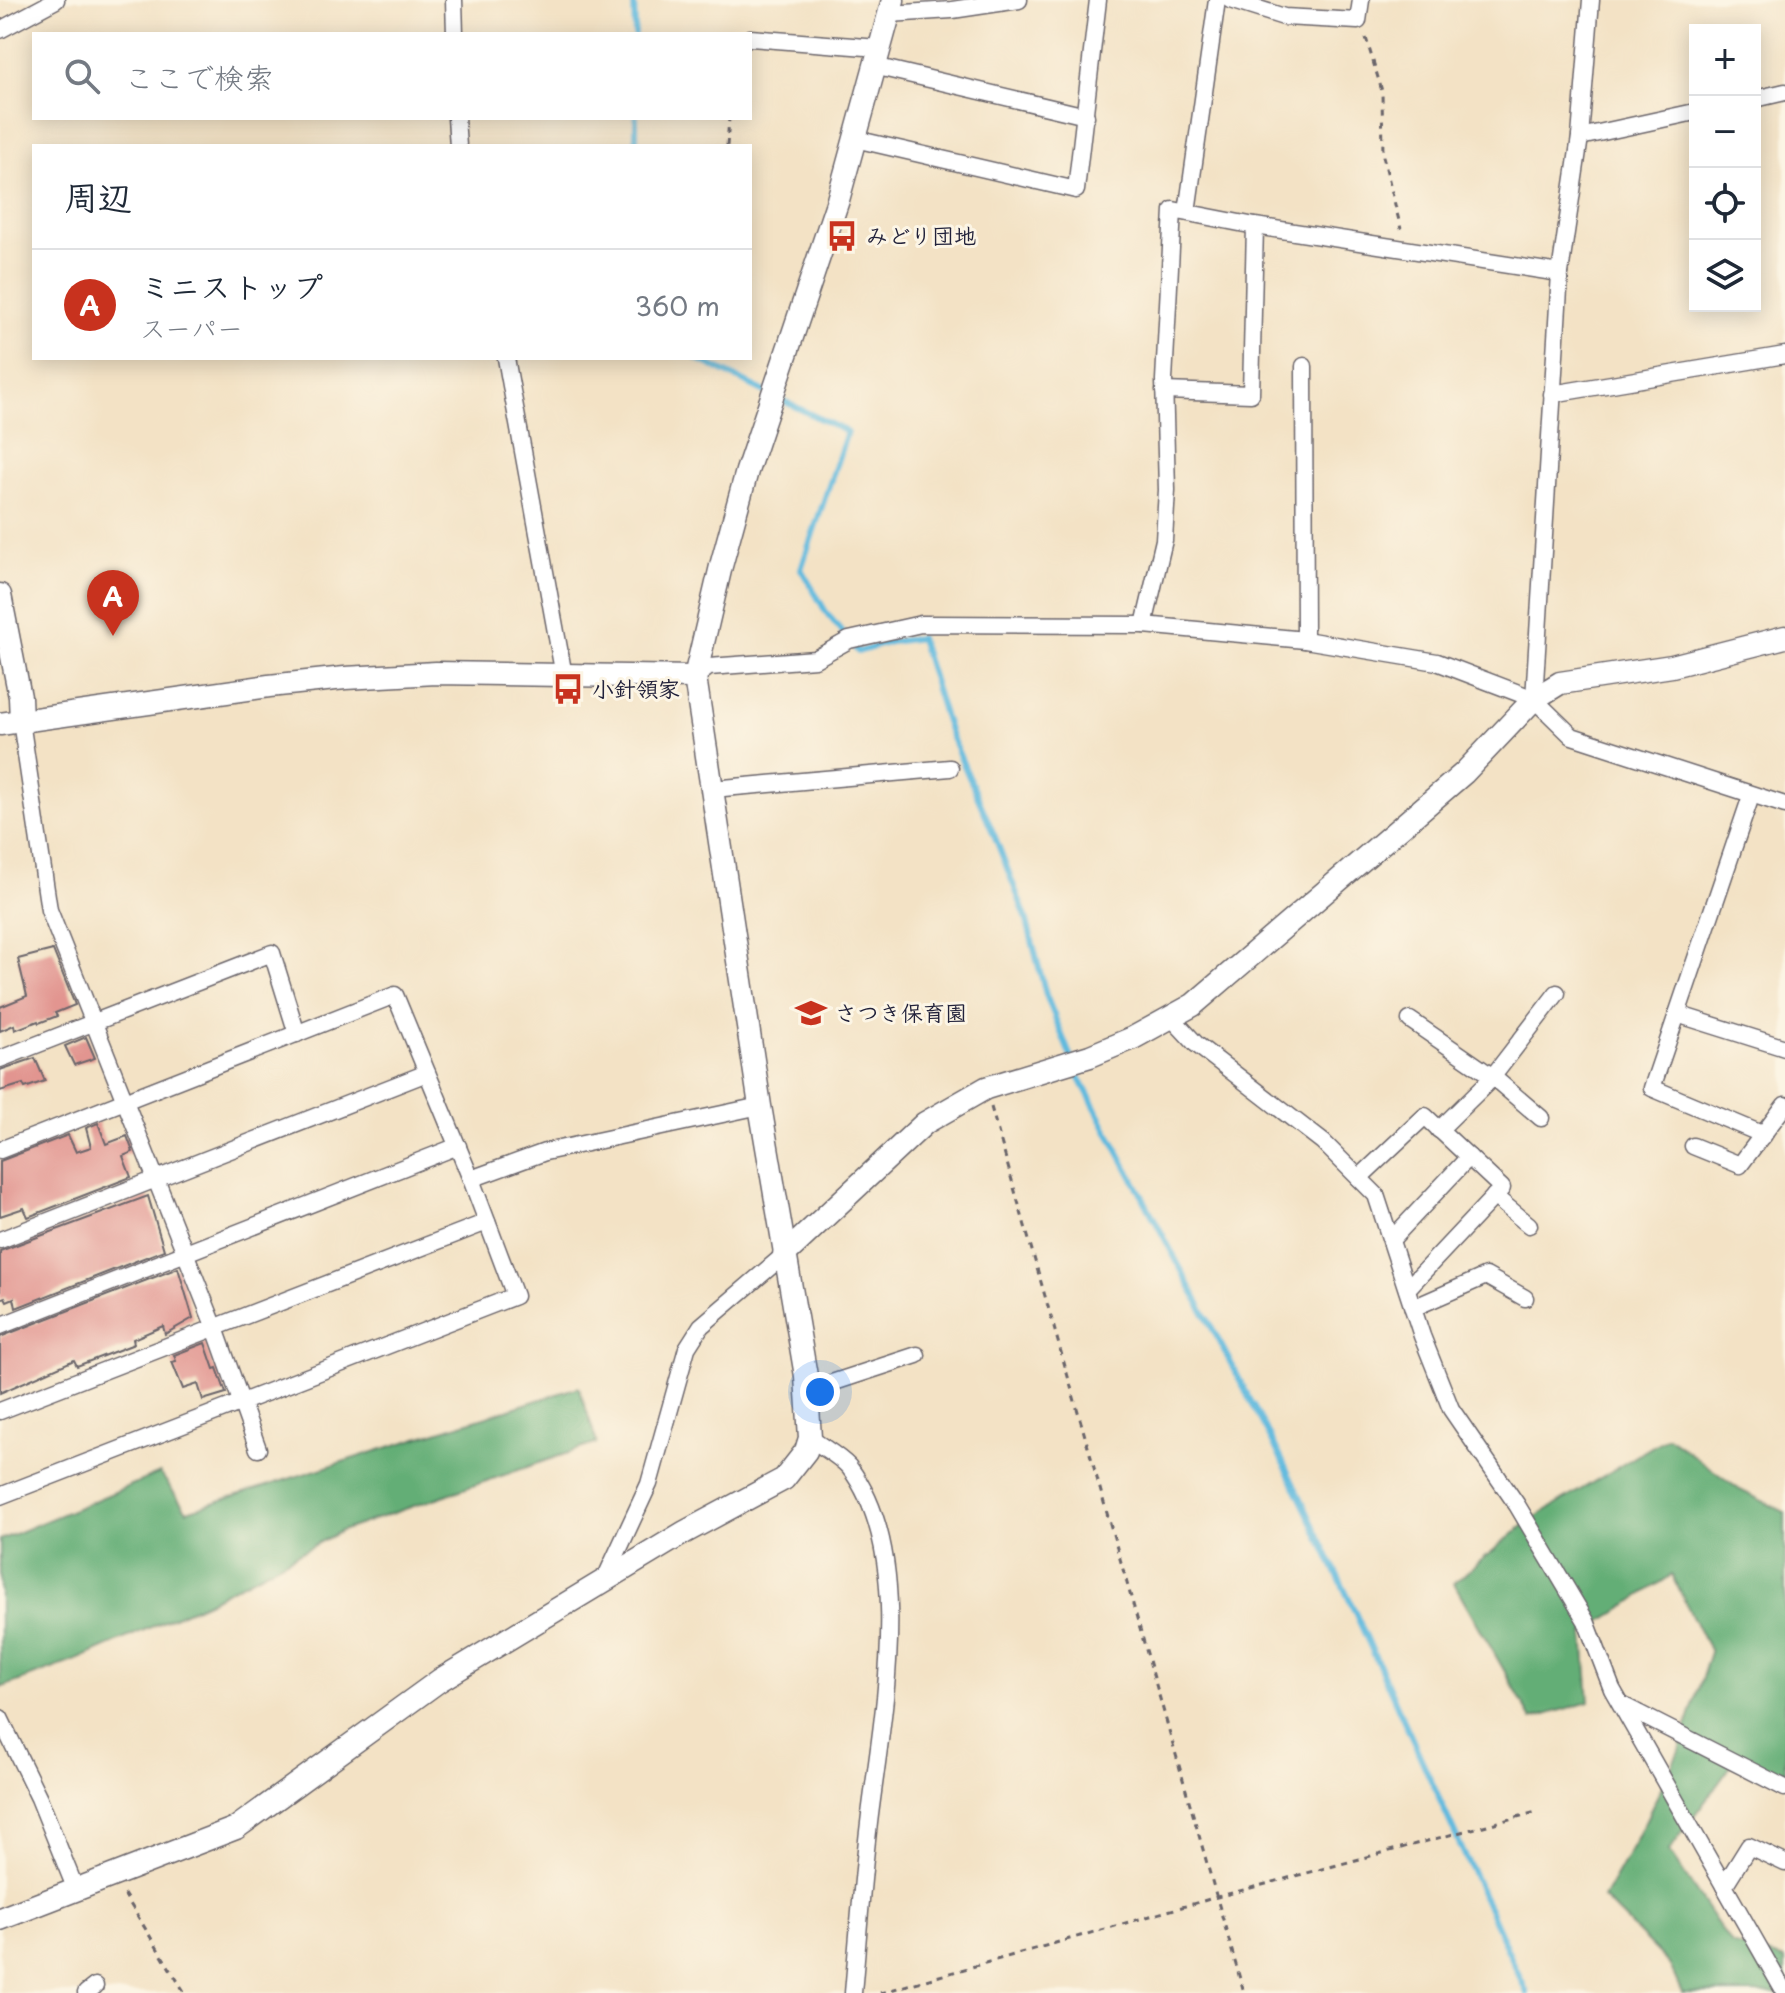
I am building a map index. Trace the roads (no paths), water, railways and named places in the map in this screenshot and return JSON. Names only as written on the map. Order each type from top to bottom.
[{"type":"street","points":[[454,0],[455,32]]},
{"type":"street","points":[[0,1919],[236,1828],[440,1680],[685,1532],[784,1479],[806,1451],[810,1438],[807,1391],[695,677],[747,471],[818,265],[891,7],[952,10],[1019,0]]},
{"type":"street","points":[[855,139],[1076,190],[1098,0]]},
{"type":"street","points":[[1187,212],[1217,0]]},
{"type":"street","points":[[1230,0],[1284,17],[1358,21],[1360,7]]},
{"type":"street","points":[[1534,699],[1560,273],[1580,137],[1591,0]]},
{"type":"street","points":[[0,30],[45,3]]},
{"type":"street","points":[[752,38],[876,57],[1086,116]]},
{"type":"street","points":[[1761,98],[1785,92]]},
{"type":"street","points":[[1580,137],[1689,113]]},
{"type":"street","points":[[456,120],[458,144]]},
{"type":"street","points":[[1144,625],[1164,540],[1167,490],[1164,391],[1173,210],[1255,226],[1560,273]]},
{"type":"street","points":[[1164,391],[1251,394],[1255,226]]},
{"type":"street","points":[[1552,394],[1785,355]]},
{"type":"street","points":[[506,360],[564,676]]},
{"type":"street","points":[[1304,366],[1305,640]]},
{"type":"street","points":[[0,595],[20,697],[10,722],[49,910],[215,1328],[258,1449]]},
{"type":"street","points":[[10,722],[345,678],[436,673],[695,677],[709,667],[815,659],[849,640],[921,624],[1144,625],[1305,640],[1437,662],[1534,699],[1572,736],[1785,805]]},
{"type":"street","points":[[604,1581],[649,1484],[687,1348],[701,1326],[784,1255],[925,1123],[986,1088],[1090,1056],[1133,1038],[1193,1005],[1464,773],[1534,699],[1560,683],[1672,666],[1785,637]]},
{"type":"street","points":[[712,789],[950,768]]},
{"type":"street","points":[[1751,796],[1652,1088],[1764,1135]]},
{"type":"street","points":[[0,1059],[272,953],[297,1034]]},
{"type":"street","points":[[1439,1130],[1493,1077],[1557,993]]},
{"type":"street","points":[[0,1150],[395,995],[458,1146],[515,1296],[0,1496]]},
{"type":"street","points":[[1677,1014],[1785,1048]]},
{"type":"street","points":[[1171,1017],[1196,1044],[1323,1142],[1376,1195],[1413,1308],[1451,1409],[1517,1505],[1586,1621],[1620,1705],[1785,1993]]},
{"type":"street","points":[[1410,1020],[1493,1077],[1541,1118]]},
{"type":"street","points":[[0,1240],[427,1073]]},
{"type":"street","points":[[1693,1146],[1740,1165],[1785,1105]]},
{"type":"street","points":[[471,1179],[545,1152],[760,1106]]},
{"type":"street","points":[[1359,1178],[1425,1116],[1502,1188],[1407,1289]]},
{"type":"street","points":[[0,1326],[458,1146]]},
{"type":"street","points":[[1391,1240],[1469,1157]]},
{"type":"street","points":[[1494,1196],[1529,1225]]},
{"type":"street","points":[[0,1411],[487,1222]]},
{"type":"street","points":[[1413,1308],[1486,1276],[1525,1298]]},
{"type":"street","points":[[807,1391],[917,1355]]},
{"type":"street","points":[[810,1438],[848,1466],[868,1501],[883,1546],[889,1598],[888,1674],[868,1828],[853,1993]]},
{"type":"street","points":[[1620,1705],[1785,1788]]},
{"type":"street","points":[[0,1718],[39,1798],[76,1890]]},
{"type":"street","points":[[1724,1886],[1749,1846],[1785,1863]]},
{"type":"waterway","points":[[634,0],[635,32]]},
{"type":"waterway","points":[[636,120],[636,144]]},
{"type":"waterway","points":[[700,360],[847,432],[801,569],[826,612],[858,652],[890,642],[920,638],[949,731],[1026,917],[1046,995],[1078,1075],[1280,1456],[1349,1599],[1527,1993]]},
{"type":"place","name":"みどり団地","points":[[842,236]]},
{"type":"place","name":"ミニストップ","points":[[113,636]]},
{"type":"place","name":"小針領家","points":[[568,689]]},
{"type":"place","name":"さつき保育園","points":[[811,1013]]}]
